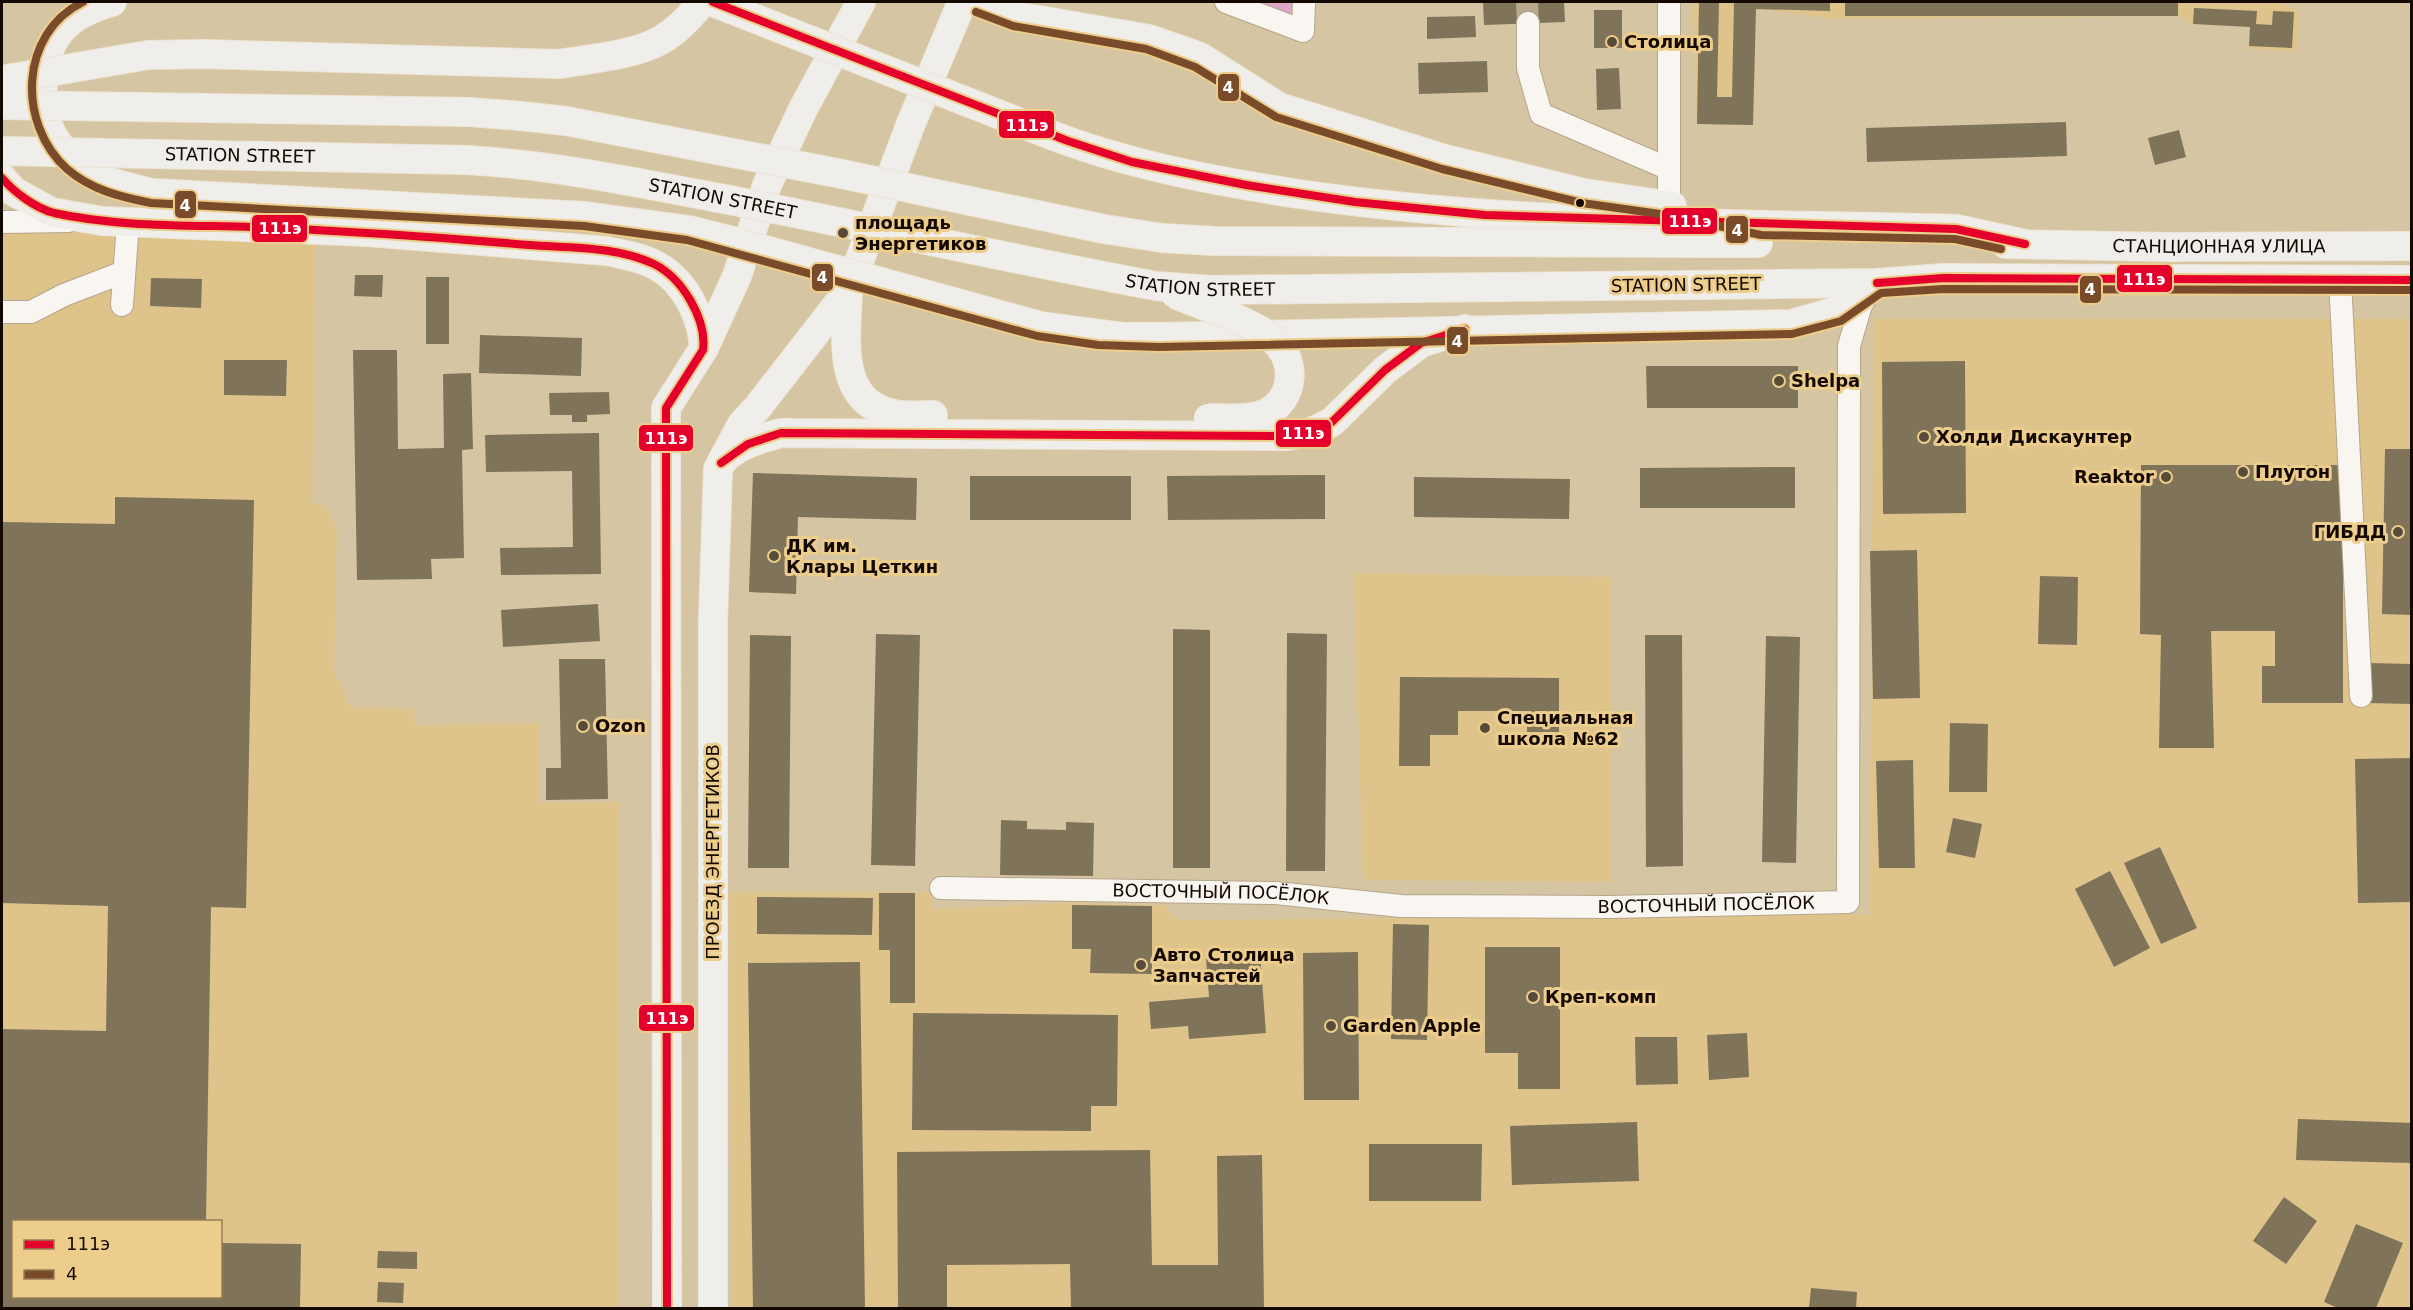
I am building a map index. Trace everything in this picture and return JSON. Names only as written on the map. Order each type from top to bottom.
[{"type":"main road","points":[[112,2],[84,11],[58,33],[44,61],[43,87],[47,123],[58,143],[81,167],[113,184],[152,193],[585,216],[689,231],[733,241],[1040,326],[1095,334],[1159,337],[1792,324],[1837,311],[1877,283]]},
{"type":"main road","points":[[2,80],[148,55],[203,54],[560,64],[625,53],[660,41],[692,14],[702,2]]},
{"type":"main road","points":[[713,2],[1046,133],[1132,162],[1246,185],[1355,202],[1485,215],[1956,229],[2025,244]]},
{"type":"main road","points":[[667,1308],[666,408],[704,348],[737,276],[767,185],[804,107],[861,2]]},
{"type":"main road","points":[[962,2],[910,126],[848,291],[846,339],[852,382],[861,397],[876,408],[901,415],[1208,418],[1259,416],[1276,408],[1288,391],[1291,373],[1287,354],[1274,340],[1255,329],[1156,286]]},
{"type":"main road","points":[[980,2],[1015,16],[1159,43],[1200,57],[1279,107],[1445,159],[1584,193],[1669,205],[1762,225]]},
{"type":"main road","points":[[2,105],[469,112],[555,120],[837,173],[1104,229],[1162,238],[1214,241],[2025,244]]},
{"type":"main road","name":"STATION STREET","points":[[2,151],[467,160],[563,168],[1156,286],[1211,290],[1877,283],[1943,278],[2412,280]]},
{"type":"main road","points":[[2,178],[13,190],[51,212],[115,221],[368,232],[607,251],[636,258],[658,266],[679,285],[696,312],[702,328],[704,348]]},
{"type":"main road","points":[[2025,244],[2027,279]]},
{"type":"main road","name":"СТАНЦИОННАЯ УЛИЦА","points":[[2025,244],[2169,247],[2412,246]]},
{"type":"main road","name":"ПРОЕЗД ЭНЕРГЕТИКОВ","points":[[713,1308],[713,620],[718,469],[742,424],[848,291]]},
{"type":"main road","points":[[721,463],[734,451],[756,440],[781,433],[1287,436],[1304,433],[1332,422],[1385,370],[1421,343],[1465,329]]},
{"type":"street","points":[[1226,2],[1303,31],[1304,2]]},
{"type":"street","points":[[1669,2],[1667,168],[1669,205]]},
{"type":"street","points":[[1528,23],[1528,68],[1541,114],[1667,168]]},
{"type":"street","points":[[2,222],[115,221],[124,272],[122,305]]},
{"type":"street","points":[[2,312],[31,312],[64,295],[124,272]]},
{"type":"street","points":[[2340,279],[2361,696]]},
{"type":"street","name":"ВОСТОЧНЫЙ ПОСЁЛОК","points":[[941,888],[1276,893],[1401,906],[1608,907],[1848,902],[1849,346],[1861,305],[1877,283]]},
{"type":"shaded area","points":[[1254,2],[1287,2],[1294,4],[1289,17]]},
{"type":"shaded area","points":[[1692,2],[2277,2],[2298,11],[2297,51],[2248,49],[2250,27],[2193,24],[2178,16],[1836,19],[1756,9],[1753,125],[1697,124]]},
{"type":"shaded area","points":[[2,227],[316,240],[312,504],[327,506],[337,531],[334,671],[351,707],[414,709],[415,725],[539,723],[539,803],[619,802],[618,1308],[2,1308]]},
{"type":"shaded area","points":[[1874,319],[2411,319],[2411,1308],[732,1308],[729,892],[931,892],[931,909],[1069,903],[1164,905],[1178,920],[1869,914]]},
{"type":"shaded area","name":"Специальная школа №62","points":[[1354,573],[1611,577],[1612,882],[1363,880]]},
{"type":"building","points":[[1483,2],[1564,2],[1565,22],[1484,25]]},
{"type":"building","points":[[1699,2],[1719,2],[1717,97],[1732,97],[1734,2],[1830,2],[1830,11],[1756,9],[1753,125],[1697,124]]},
{"type":"building","points":[[1845,2],[2178,2],[2178,16],[1845,16]]},
{"type":"building","points":[[2194,8],[2257,11],[2256,24],[2272,25],[2273,11],[2294,12],[2292,48],[2249,46],[2250,27],[2193,24]]},
{"type":"building","points":[[1594,10],[1622,10],[1622,48],[1594,48]]},
{"type":"building","points":[[1475,16],[1476,37],[1427,39],[1427,17]]},
{"type":"building","points":[[1487,61],[1488,92],[1419,94],[1418,63]]},
{"type":"building","points":[[1619,68],[1621,109],[1597,110],[1596,69]]},
{"type":"building","points":[[2066,122],[2067,156],[1867,162],[1866,128]]},
{"type":"building","points":[[2179,130],[2186,157],[2155,165],[2148,138]]},
{"type":"building","points":[[355,275],[383,275],[382,297],[354,296]]},
{"type":"building","points":[[426,277],[449,277],[449,344],[426,344]]},
{"type":"building","points":[[151,278],[202,279],[201,308],[150,306]]},
{"type":"building","points":[[480,335],[582,338],[581,376],[479,373]]},
{"type":"building","points":[[353,350],[397,350],[398,449],[444,448],[443,374],[471,373],[473,449],[462,450],[464,558],[431,559],[432,579],[357,580]]},
{"type":"building","points":[[224,360],[287,360],[286,396],[224,395]]},
{"type":"building","name":"Холди Дискаунтер","points":[[1965,361],[1966,513],[1883,514],[1882,362]]},
{"type":"building","points":[[1646,366],[1798,366],[1798,408],[1647,408]]},
{"type":"building","points":[[609,392],[610,414],[587,415],[587,422],[572,422],[572,415],[550,415],[549,393]]},
{"type":"building","points":[[599,433],[601,574],[501,575],[500,548],[573,547],[572,471],[486,472],[485,435]]},
{"type":"building","name":"ГИБДД","points":[[2385,449],[2412,449],[2412,615],[2382,614]]},
{"type":"building","points":[[2141,465],[2343,465],[2343,703],[2262,703],[2262,666],[2275,666],[2275,631],[2211,631],[2214,748],[2159,748],[2161,635],[2140,634]]},
{"type":"building","points":[[1795,467],[1795,508],[1640,508],[1640,468]]},
{"type":"building","name":"ДК им. Клары Цеткин","points":[[753,473],[917,478],[916,520],[798,517],[796,594],[749,592]]},
{"type":"building","points":[[1325,475],[1325,519],[1168,520],[1167,476]]},
{"type":"building","points":[[970,476],[1131,476],[1131,520],[970,520]]},
{"type":"building","points":[[1414,477],[1570,479],[1569,519],[1414,517]]},
{"type":"building","points":[[115,497],[254,500],[246,908],[211,907],[206,1220],[12,1220],[12,1298],[222,1298],[222,1243],[301,1244],[300,1308],[2,1308],[2,1029],[106,1031],[108,906],[2,903],[2,522],[115,524]]},
{"type":"building","points":[[1917,550],[1920,698],[1873,699],[1870,551]]},
{"type":"building","points":[[2040,576],[2078,577],[2077,645],[2038,644]]},
{"type":"building","points":[[598,604],[600,641],[503,647],[501,610]]},
{"type":"building","points":[[1173,629],[1210,630],[1210,868],[1173,868]]},
{"type":"building","points":[[1287,633],[1327,634],[1325,871],[1286,871]]},
{"type":"building","points":[[876,634],[920,635],[915,866],[871,865]]},
{"type":"building","points":[[750,635],[791,636],[789,868],[748,868]]},
{"type":"building","points":[[1645,635],[1682,635],[1683,866],[1646,867]]},
{"type":"building","points":[[1766,636],[1800,637],[1796,863],[1762,862]]},
{"type":"building","points":[[559,659],[605,659],[608,799],[546,800],[546,768],[561,768]]},
{"type":"building","points":[[2369,663],[2412,664],[2412,704],[2368,703]]},
{"type":"building","points":[[1400,677],[1559,678],[1559,732],[1527,732],[1527,711],[1458,711],[1458,735],[1430,735],[1430,766],[1399,766]]},
{"type":"building","points":[[1950,723],[1988,724],[1987,792],[1949,792]]},
{"type":"building","points":[[2412,758],[2412,902],[2358,903],[2355,759]]},
{"type":"building","points":[[1913,760],[1915,868],[1879,868],[1876,761]]},
{"type":"building","points":[[1953,818],[1982,824],[1975,858],[1946,852]]},
{"type":"building","points":[[1001,820],[1027,821],[1027,829],[1066,830],[1066,822],[1094,823],[1093,876],[1000,875]]},
{"type":"building","points":[[2160,847],[2197,928],[2161,944],[2124,863]]},
{"type":"building","points":[[2110,871],[2150,948],[2114,967],[2075,889]]},
{"type":"building","points":[[879,893],[915,893],[915,1003],[890,1003],[890,950],[879,950]]},
{"type":"building","points":[[757,897],[873,898],[872,935],[757,934]]},
{"type":"building","points":[[1072,905],[1152,906],[1152,974],[1090,973],[1091,949],[1072,949]]},
{"type":"building","points":[[1393,924],[1429,925],[1427,1040],[1391,1039]]},
{"type":"building","points":[[1485,947],[1560,947],[1560,1089],[1518,1089],[1518,1053],[1485,1053]]},
{"type":"building","name":"Garden Apple","points":[[1358,952],[1359,1100],[1304,1100],[1303,953]]},
{"type":"building","points":[[1260,954],[1266,1033],[1189,1039],[1188,1026],[1151,1029],[1149,1002],[1209,997],[1206,958]]},
{"type":"building","points":[[860,962],[865,1308],[753,1308],[748,963]]},
{"type":"building","points":[[913,1013],[1118,1015],[1117,1106],[1091,1106],[1091,1131],[912,1130]]},
{"type":"building","points":[[1747,1033],[1749,1077],[1709,1080],[1707,1035]]},
{"type":"building","points":[[1635,1037],[1677,1037],[1678,1084],[1636,1085]]},
{"type":"building","points":[[2298,1119],[2412,1123],[2412,1163],[2296,1160]]},
{"type":"building","points":[[1637,1122],[1639,1181],[1512,1185],[1510,1126]]},
{"type":"building","points":[[1369,1144],[1482,1144],[1481,1201],[1369,1201]]},
{"type":"building","points":[[1150,1150],[1152,1265],[1218,1265],[1217,1156],[1262,1155],[1264,1308],[1071,1308],[1070,1264],[947,1265],[947,1308],[898,1308],[897,1152]]},
{"type":"building","points":[[2284,1197],[2317,1221],[2286,1264],[2253,1241]]},
{"type":"building","points":[[2356,1224],[2403,1243],[2376,1308],[2338,1308],[2324,1302]]},
{"type":"building","points":[[378,1251],[417,1252],[417,1269],[377,1268]]},
{"type":"building","points":[[378,1282],[404,1283],[403,1303],[377,1302]]},
{"type":"building","points":[[1811,1288],[1857,1292],[1856,1308],[1809,1308]]},
{"type":"tunnel","points":[[1527,2],[1528,23]]},
{"type":"transit line","name":"4","points":[[83,2],[62,16],[46,35],[37,57],[32,80],[33,105],[39,128],[51,150],[67,169],[107,192],[151,203],[584,226],[687,240],[1037,336],[1098,345],[1159,347],[1792,334],[1841,321],[1881,293],[1943,289],[2412,290]]},
{"type":"transit line","name":"111э","points":[[713,2],[1068,141],[1132,162],[1246,185],[1355,202],[1485,215],[1956,229],[2025,244]]},
{"type":"transit line","name":"4","points":[[976,12],[1013,26],[1146,49],[1195,67],[1276,117],[1442,169],[1582,203],[1667,215],[1761,235],[1955,239],[2001,249]]},
{"type":"transit line","name":"111э","points":[[2,178],[25,199],[47,211],[78,218],[153,224],[356,232],[608,251],[654,264],[664,270],[683,289],[701,325],[703,350],[666,408],[667,1308]]},
{"type":"transit line","name":"111э","points":[[1877,283],[1943,278],[2412,280]]},
{"type":"transit line","name":"111э","points":[[721,463],[748,444],[781,433],[1287,436],[1312,432],[1332,422],[1385,370],[1421,343],[1465,329]]},
{"type":"place","name":"Столица","points":[[1612,42]]},
{"type":"place","name":"площадь Энергетиков","points":[[843,233]]},
{"type":"place","name":"Shelpa","points":[[1779,381]]},
{"type":"place","name":"Холди Дискаунтер","points":[[1924,437]]},
{"type":"place","name":"Плутон","points":[[2243,472]]},
{"type":"place","name":"Reaktor","points":[[2166,477]]},
{"type":"place","name":"ГИБДД","points":[[2398,532]]},
{"type":"place","name":"ДК им. Клары Цеткин","points":[[774,556]]},
{"type":"place","name":"Ozon","points":[[583,726]]},
{"type":"place","name":"Специальная школа №62","points":[[1485,728]]},
{"type":"place","name":"Авто Столица Запчастей","points":[[1141,965]]},
{"type":"place","name":"Креп-комп","points":[[1533,997]]},
{"type":"place","name":"Garden Apple","points":[[1331,1026]]}]
